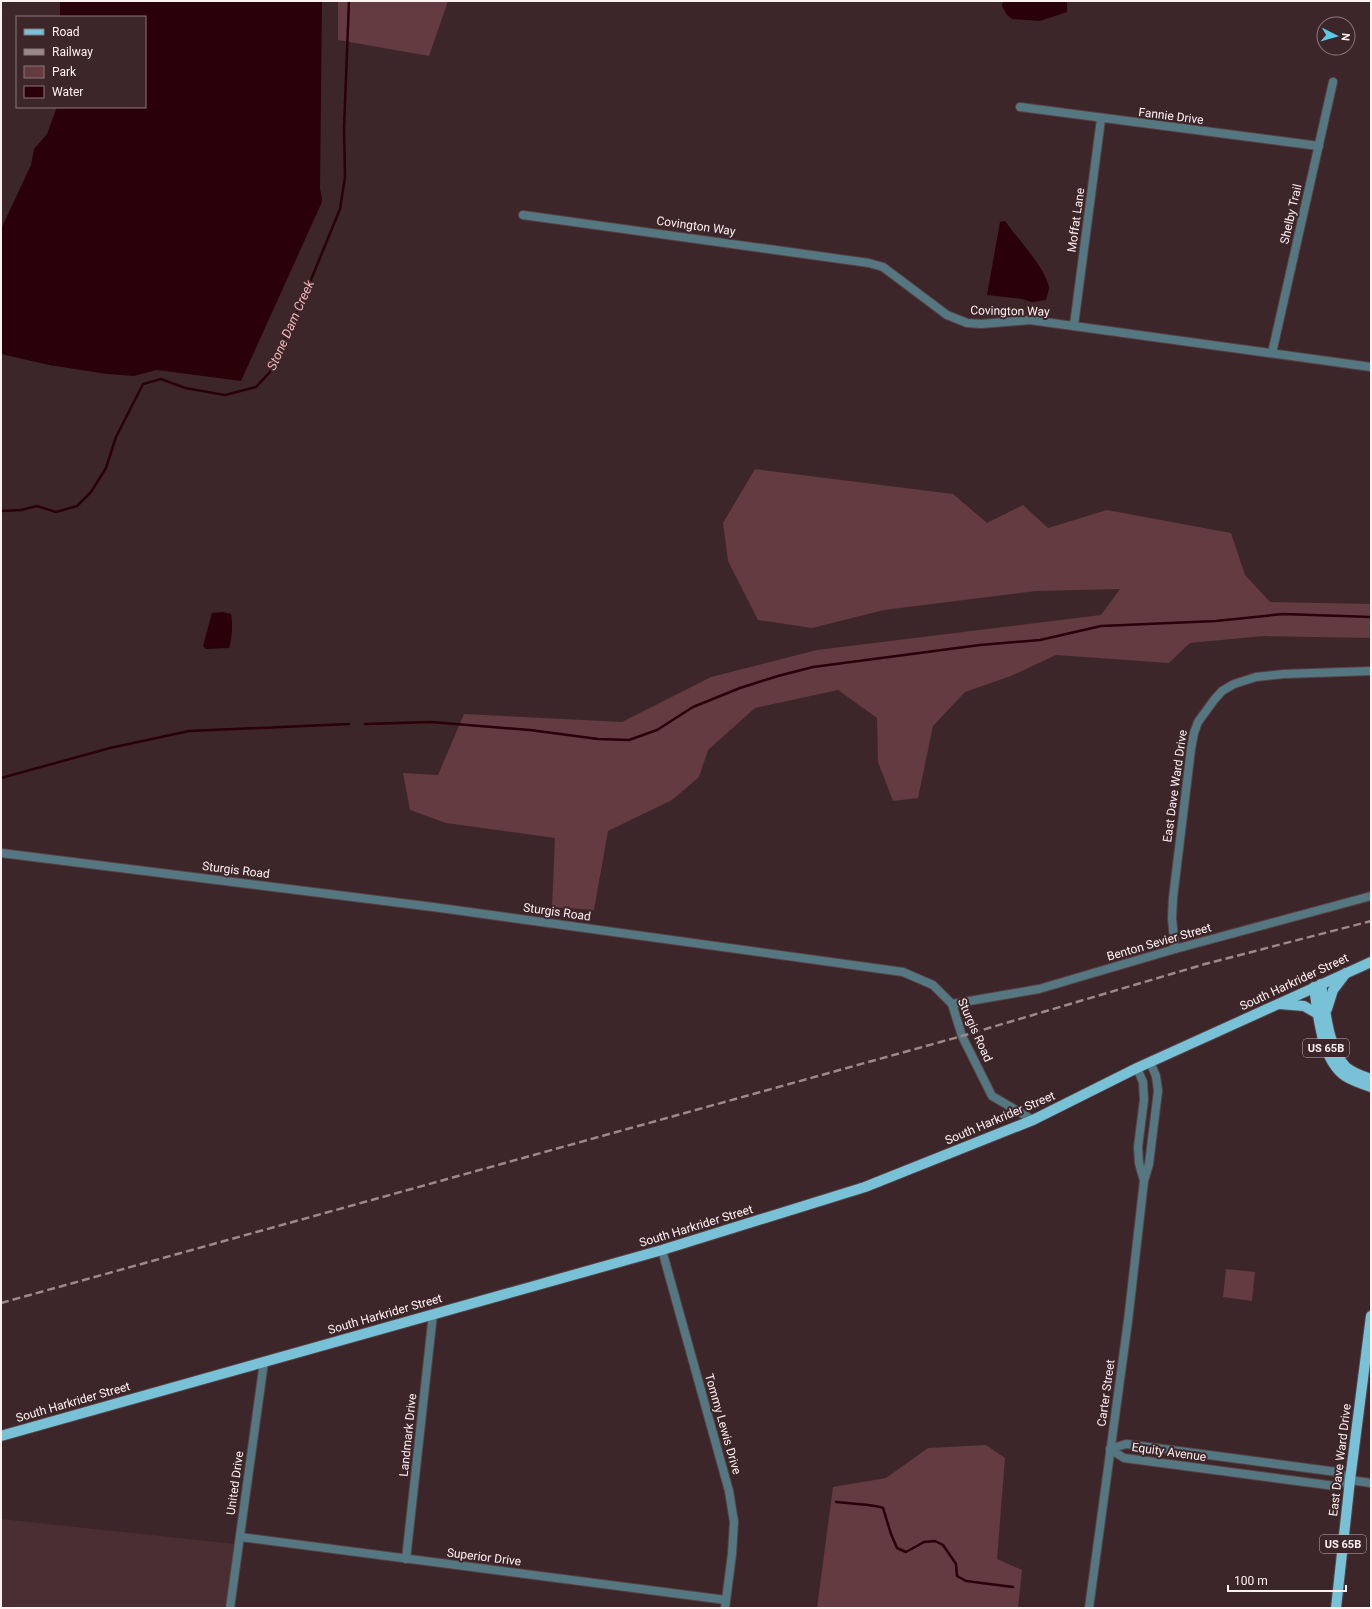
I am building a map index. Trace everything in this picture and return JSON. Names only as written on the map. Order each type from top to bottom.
[{"type":"main road","name":"South Harkrider Street","points":[[1,1436],[662,1250],[865,1187],[1033,1120],[1137,1068],[1347,971],[1371,962]]},
{"type":"main road","points":[[1322,1012],[1334,990],[1347,971]]},
{"type":"main road","points":[[1318,985],[1322,1012],[1337,1053],[1346,1066],[1358,1075],[1371,1079]]},
{"type":"main road","points":[[1277,1004],[1304,1006],[1322,1012]]},
{"type":"main road","name":"US 65B","points":[[1322,1012],[1322,1032],[1334,1063],[1345,1075],[1371,1087]]},
{"type":"main road","name":"East Dave Ward Drive","points":[[1336,1608],[1350,1480],[1371,1316]]},
{"type":"street","name":"Shelby Trail","points":[[1272,353],[1333,82]]},
{"type":"street","name":"Fannie Drive","points":[[1020,107],[1101,119],[1318,146]]},
{"type":"street","name":"Moffat Lane","points":[[1074,325],[1101,119]]},
{"type":"street","name":"Covington Way","points":[[523,215],[869,263],[883,267],[947,315],[967,323],[981,324],[1030,320],[1371,367]]},
{"type":"street","name":"East Dave Ward Drive","points":[[1175,949],[1172,918],[1173,898],[1191,749],[1197,724],[1206,710],[1222,691],[1243,680],[1284,674],[1371,671]]},
{"type":"street","name":"Sturgis Road","points":[[1,853],[441,908],[903,972],[933,985],[952,1004],[962,1036],[992,1096],[1033,1120]]},
{"type":"street","name":"Benton Sevier Street","points":[[952,1004],[1039,989],[1175,949],[1371,896]]},
{"type":"street","name":"Carter Street","points":[[1089,1608],[1144,1181],[1149,1164],[1158,1091],[1156,1076],[1150,1062]]},
{"type":"street","name":"Carter Street","points":[[1137,1068],[1143,1082],[1144,1100],[1138,1147],[1139,1164],[1144,1181]]},
{"type":"street","name":"Tommy Lewis Drive","points":[[662,1250],[729,1491],[734,1522],[732,1554],[725,1604]]},
{"type":"street","name":"Landmark Drive","points":[[406,1559],[433,1314]]},
{"type":"street","name":"United Drive","points":[[230,1608],[264,1362]]},
{"type":"street","name":"Equity Avenue","points":[[1110,1449],[1126,1444],[1337,1472],[1350,1480],[1371,1483]]},
{"type":"street","name":"Equity Avenue","points":[[1110,1449],[1124,1458],[1335,1486],[1350,1480]]},
{"type":"street","name":"Superior Drive","points":[[240,1537],[725,1604]]},
{"type":"shaded area","points":[[1,1519],[235,1544],[228,1608],[1,1608]]},
{"type":"green space","points":[[338,1],[448,1],[429,56],[338,40]]},
{"type":"green space","points":[[755,469],[953,494],[987,523],[1023,505],[1048,528],[1107,510],[1231,533],[1245,575],[1270,602],[1371,604],[1371,638],[1263,636],[1190,643],[1169,663],[1056,655],[1011,676],[965,692],[933,726],[918,798],[893,801],[878,762],[877,718],[838,690],[755,708],[708,750],[699,777],[672,800],[608,831],[594,910],[552,907],[555,838],[446,823],[410,810],[403,773],[438,775],[464,714],[622,722],[711,677],[817,650],[1101,615],[1120,589],[1036,591],[884,610],[812,628],[758,620],[728,561],[723,523]]},
{"type":"green space","points":[[1226,1269],[1255,1272],[1252,1301],[1223,1297]]},
{"type":"green space","points":[[986,1445],[1005,1458],[997,1559],[1022,1570],[1018,1608],[817,1608],[833,1487],[886,1478],[928,1448]]},
{"type":"water","points":[[60,1],[322,1],[320,189],[322,202],[241,381],[157,370],[134,376],[107,374],[49,365],[1,354],[1,229],[31,165],[34,149],[47,134],[57,108],[146,108],[146,16],[60,16]]},
{"type":"water","points":[[1003,1],[1067,1],[1067,12],[1040,21],[1012,19],[1007,15],[1002,6]]},
{"type":"water","points":[[1005,221],[1042,271],[1049,287],[1046,300],[1032,302],[1022,299],[987,295],[1000,222]]},
{"type":"water","points":[[223,612],[231,614],[232,617],[229,648],[206,649],[203,646],[212,613]]},
{"type":"waterway","name":"Stone Dam Creek","points":[[1,511],[21,510],[37,506],[56,512],[77,506],[91,492],[106,468],[116,437],[143,384],[161,379],[185,388],[225,395],[256,387],[270,372],[308,287],[340,209],[345,177],[344,128],[349,1]]},
{"type":"waterway","points":[[365,724],[431,722],[530,730],[598,739],[629,740],[657,730],[693,707],[740,688],[813,667],[980,645],[1040,640],[1101,626],[1216,621],[1283,614],[1371,617]]},
{"type":"waterway","points":[[1,778],[110,748],[189,731],[349,724]]},
{"type":"waterway","points":[[836,1502],[869,1505],[883,1508],[897,1548],[906,1552],[924,1542],[935,1541],[943,1545],[956,1564],[957,1576],[966,1581],[1013,1587]]},
{"type":"railway","points":[[1,1303],[962,1036],[1205,964],[1371,921]]}]
